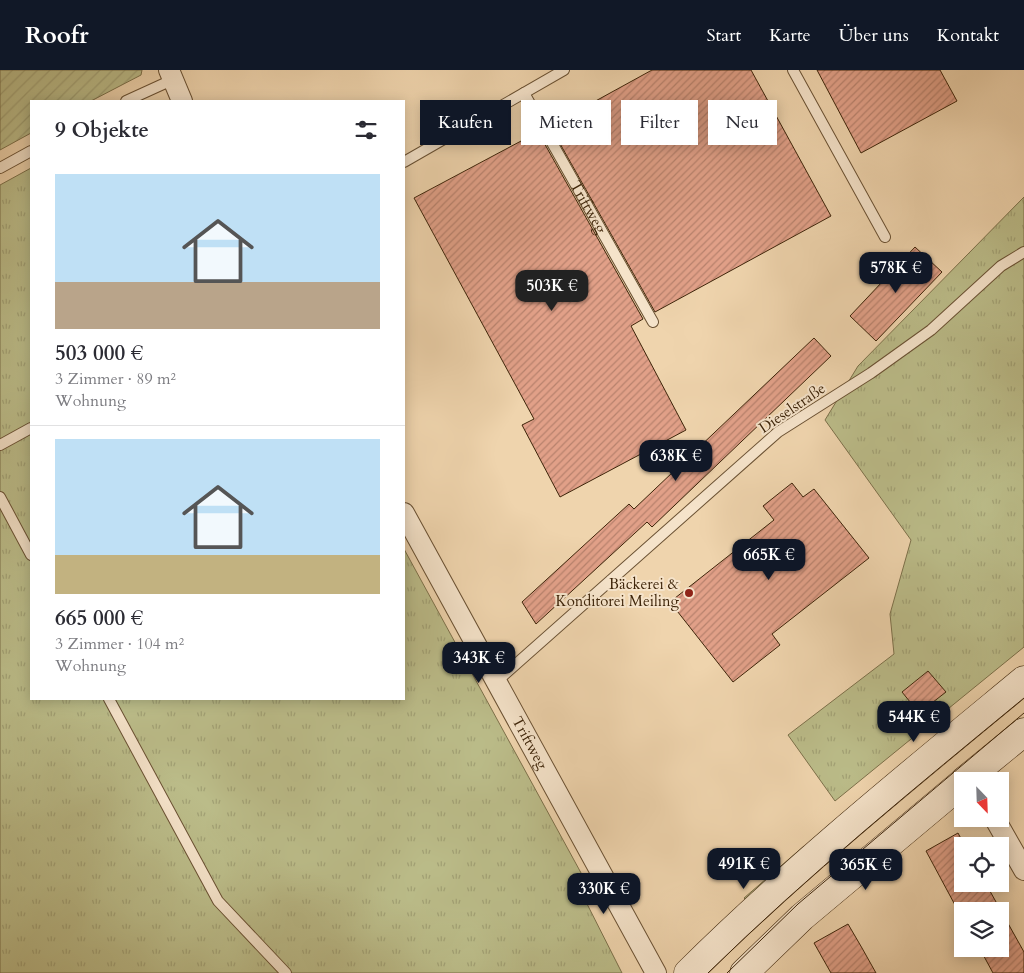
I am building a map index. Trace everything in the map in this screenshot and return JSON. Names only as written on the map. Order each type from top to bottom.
[{"type":"main road","points":[[688,973],[742,920],[824,847],[1024,680]]},
{"type":"main road","points":[[977,772],[1024,732]]},
{"type":"main road","points":[[744,973],[802,917],[954,792]]},
{"type":"street","points":[[170,75],[182,100]]},
{"type":"street","name":"Triftweg","points":[[405,515],[656,973]]},
{"type":"street","points":[[1000,828],[1024,870]]},
{"type":"lane","points":[[405,161],[564,70]]},
{"type":"lane","points":[[793,70],[885,237]]},
{"type":"lane","points":[[128,100],[170,75]]},
{"type":"lane","name":"Triftweg","points":[[524,93],[653,322]]},
{"type":"lane","points":[[0,168],[30,152]]},
{"type":"lane","name":"Dieselstraße","points":[[497,681],[778,432],[871,374],[931,330],[1000,266],[1024,252]]},
{"type":"lane","points":[[0,445],[30,429]]},
{"type":"lane","points":[[0,497],[30,553]]},
{"type":"lane","points":[[110,700],[218,901],[286,973]]},
{"type":"green space","points":[[0,70],[142,70],[141,75],[93,100],[30,100],[30,134],[0,150]]},
{"type":"green space","points":[[30,169],[30,700],[405,700],[405,551],[592,893],[583,896],[622,973],[0,973],[0,185]]},
{"type":"green space","points":[[1024,197],[1024,647],[835,801],[788,735],[894,654],[890,614],[911,540],[825,420],[858,366]]},
{"type":"green space","points":[[804,846],[808,851],[749,903],[744,898]]},
{"type":"building","points":[[652,70],[751,70],[767,100],[708,100],[708,145],[777,145],[777,117],[831,216],[655,312],[561,145],[611,145],[611,100],[597,100]]},
{"type":"building","points":[[817,70],[940,70],[957,101],[861,153]]},
{"type":"building","points":[[521,141],[521,145],[545,145],[643,319],[631,326],[686,430],[560,497],[522,425],[534,419],[414,198]]},
{"type":"building","points":[[915,247],[942,272],[876,341],[850,316]]},
{"type":"building","points":[[814,338],[831,356],[652,527],[647,522],[536,624],[522,602],[629,504],[634,509]]},
{"type":"building","points":[[792,483],[803,497],[814,489],[869,558],[772,634],[780,645],[733,682],[670,602],[774,520],[763,506]]},
{"type":"building","points":[[928,671],[946,692],[919,713],[902,692]]},
{"type":"building","points":[[958,833],[960,837],[954,837],[954,892],[990,892],[996,902],[954,903],[926,851]]},
{"type":"building","points":[[848,924],[876,973],[831,973],[814,943]]},
{"type":"building","points":[[1009,925],[1024,952],[1024,973],[993,973],[984,957],[1009,957]]},
{"type":"tram line","points":[[708,973],[823,866],[1024,698]]},
{"type":"tram line","points":[[727,973],[798,904],[1024,713]]},
{"type":"place","name":"Bäckerei & Konditorei Meiling","points":[[689,593]]}]
